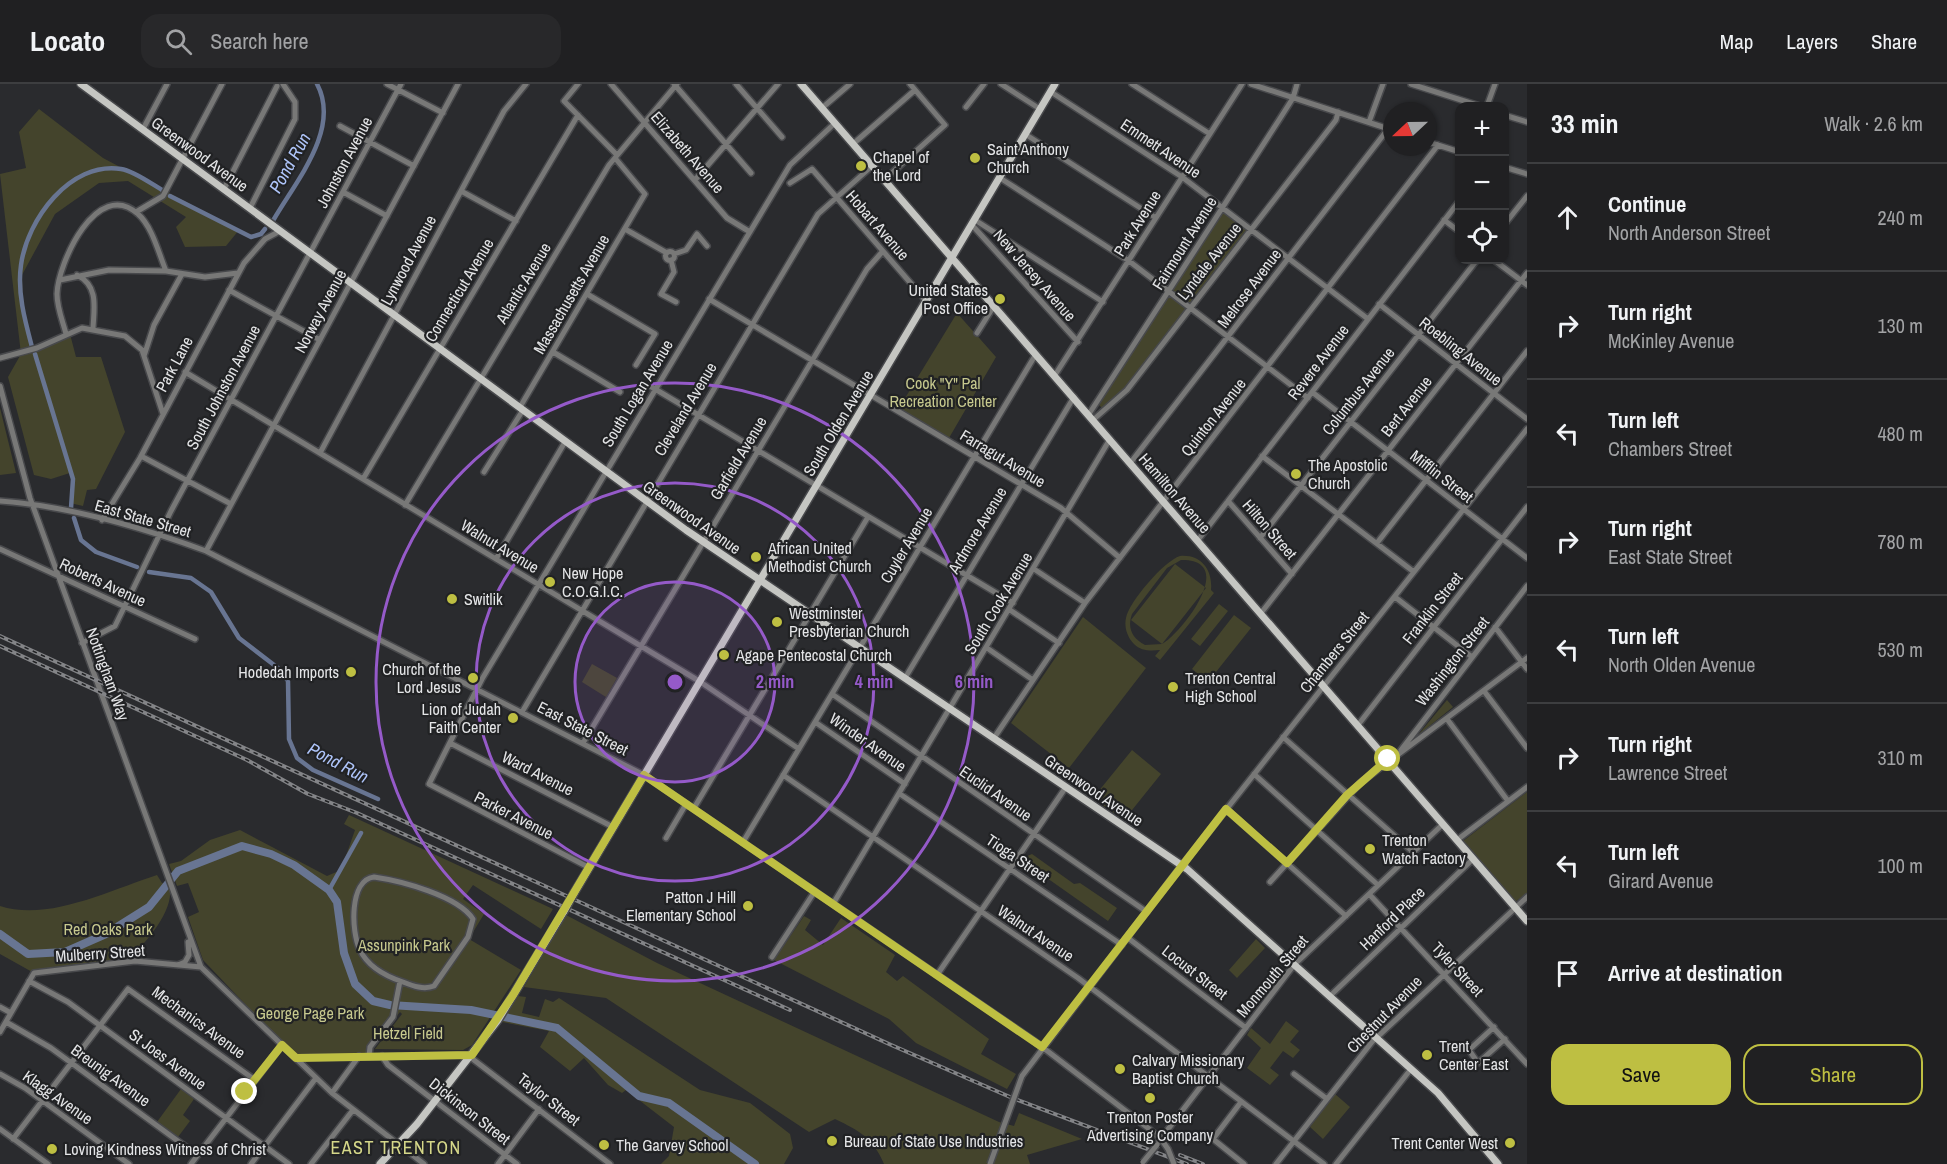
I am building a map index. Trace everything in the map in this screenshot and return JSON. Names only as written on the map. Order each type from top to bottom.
[{"type":"main road","name":"Greenwood Avenue","points":[[81,84],[646,501],[1182,866],[1438,1093],[1498,1164]]},
{"type":"main road","name":"Hamilton Avenue","points":[[801,84],[1527,921]]},
{"type":"main road","name":"South Olden Avenue","points":[[380,1164],[435,1102],[498,1020],[1055,84]]},
{"type":"street","points":[[143,129],[167,84]]},
{"type":"street","points":[[136,212],[163,196],[222,84]]},
{"type":"street","points":[[387,84],[399,87],[443,113]]},
{"type":"street","name":"Norway Avenue","points":[[206,551],[459,84]]},
{"type":"street","name":"Lynwood Avenue","points":[[320,453],[504,111],[526,84]]},
{"type":"street","points":[[578,84],[564,101],[616,157]]},
{"type":"street","name":"Elizabeth Avenue","points":[[611,84],[727,218],[750,232]]},
{"type":"street","points":[[736,84],[782,137]]},
{"type":"street","points":[[695,180],[778,84]]},
{"type":"street","points":[[822,108],[850,84]]},
{"type":"street","points":[[885,179],[945,125],[910,84]]},
{"type":"street","points":[[966,107],[984,84]]},
{"type":"street","points":[[1001,84],[1040,109]]},
{"type":"street","points":[[1131,84],[1210,134]]},
{"type":"street","name":"Park Avenue","points":[[1055,375],[1242,84]]},
{"type":"street","points":[[1251,84],[1383,127]]},
{"type":"street","name":"Fairmount Avenue","points":[[1091,417],[1293,98],[1298,84]]},
{"type":"street","points":[[1369,122],[1383,84]]},
{"type":"street","points":[[1411,84],[1467,102]]},
{"type":"street","points":[[1488,102],[1495,84]]},
{"type":"street","points":[[224,189],[278,85],[291,93],[296,107],[294,124],[250,208]]},
{"type":"street","points":[[675,85],[751,173]]},
{"type":"street","name":"Atlantic Avenue","points":[[405,505],[616,157],[675,85]]},
{"type":"street","name":"Johnston Avenue","points":[[311,253],[399,87]]},
{"type":"street","points":[[853,144],[915,90]]},
{"type":"street","name":"Emmett Avenue","points":[[1051,92],[1182,177],[1368,319]]},
{"type":"street","name":"Lyndale Avenue","points":[[1091,417],[1127,390],[1335,120],[1338,112]]},
{"type":"street","name":"Connecticut Avenue","points":[[363,479],[578,115]]},
{"type":"street","points":[[1509,117],[1527,122]]},
{"type":"street","name":"South Logan Avenue","points":[[429,785],[477,689],[606,472],[653,388],[710,299],[794,159],[835,123]]},
{"type":"street","points":[[340,126],[414,166]]},
{"type":"street","points":[[1025,134],[1156,218]]},
{"type":"street","name":"Melrose Avenue","points":[[1131,462],[1383,139]]},
{"type":"street","points":[[1438,145],[1455,150]]},
{"type":"street","name":"Quinton Avenue","points":[[994,738],[1085,603],[1438,145]]},
{"type":"street","name":"Massachusetts Avenue","points":[[484,472],[645,194],[616,157]]},
{"type":"street","name":"Cleveland Avenue","points":[[522,712],[818,214],[872,166]]},
{"type":"street","points":[[1509,169],[1527,174]]},
{"type":"street","name":"Hobart Avenue","points":[[790,183],[808,170],[812,170],[927,302]]},
{"type":"street","points":[[1000,178],[1129,261],[1308,398]]},
{"type":"street","points":[[461,190],[516,221]]},
{"type":"street","points":[[344,192],[387,216]]},
{"type":"street","points":[[1509,219],[1527,196]]},
{"type":"street","points":[[66,334],[58,303],[60,280],[72,243],[87,222],[111,206],[125,206],[136,212],[144,221],[166,271]]},
{"type":"street","name":"Revere Avenue","points":[[1198,540],[1455,206]]},
{"type":"street","points":[[1444,220],[1455,228]]},
{"type":"street","points":[[974,223],[992,231],[1103,302]]},
{"type":"street","name":"New Jersey Avenue","points":[[974,223],[1078,342]]},
{"type":"street","points":[[625,229],[667,253],[667,258],[686,250],[697,234],[707,246]]},
{"type":"street","name":"Park Lane","points":[[102,520],[141,456],[238,273],[259,245],[280,231]]},
{"type":"street","points":[[984,237],[992,231]]},
{"type":"street","name":"Garfield Avenue","points":[[583,743],[869,265],[883,251]]},
{"type":"street","name":"South Johnston Avenue","points":[[82,643],[112,629],[159,534],[311,253]]},
{"type":"street","points":[[673,257],[674,272],[661,294],[676,302]]},
{"type":"street","name":"Columbus Avenue","points":[[1260,538],[1474,264]]},
{"type":"street","points":[[1499,264],[1527,285]]},
{"type":"street","points":[[60,280],[123,269],[166,271],[205,277],[238,273]]},
{"type":"street","points":[[144,356],[158,317],[182,273]]},
{"type":"street","name":"Bert Avenue","points":[[1261,613],[1527,273]]},
{"type":"street","points":[[77,276],[86,280],[94,293],[93,328]]},
{"type":"street","points":[[229,290],[320,340]]},
{"type":"street","points":[[587,294],[655,334],[636,365]]},
{"type":"street","name":"Farragut Avenue","points":[[710,299],[1067,513],[1120,558]]},
{"type":"street","name":"Roebling Avenue","points":[[1379,304],[1527,419]]},
{"type":"street","points":[[977,333],[994,306]]},
{"type":"street","points":[[0,358],[37,348],[77,329],[93,328],[130,339],[144,356],[163,414]]},
{"type":"street","points":[[1377,543],[1527,351]]},
{"type":"street","points":[[553,352],[620,392]]},
{"type":"street","name":"Cuyler Avenue","points":[[743,842],[1036,354]]},
{"type":"street","name":"Walnut Avenue","points":[[185,372],[699,681],[799,749]]},
{"type":"street","name":"Nottingham Way","points":[[0,388],[18,463],[186,931],[201,967]]},
{"type":"street","points":[[653,388],[1013,603]]},
{"type":"street","name":"Mifflin Street","points":[[1312,392],[1527,558]]},
{"type":"street","name":"Ardmore Avenue","points":[[905,678],[1074,397]]},
{"type":"street","name":"Chambers Street","points":[[990,1164],[1022,1076],[1042,1047],[1226,809],[1527,429]]},
{"type":"street","name":"South Cook Avenue","points":[[833,904],[1110,439]]},
{"type":"street","points":[[496,559],[565,442]]},
{"type":"street","points":[[141,456],[231,504]]},
{"type":"street","points":[[1262,456],[1414,572]]},
{"type":"street","name":"East State Street","points":[[0,501],[32,503],[159,534],[206,551],[644,775],[1042,1047],[1161,1139],[1174,1164]]},
{"type":"street","name":"Hilton Street","points":[[1228,501],[1292,574]]},
{"type":"street","name":"Franklin Street","points":[[1358,725],[1527,507]]},
{"type":"street","points":[[694,808],[868,518]]},
{"type":"street","name":"Roberts Avenue","points":[[0,549],[195,639]]},
{"type":"street","points":[[1034,569],[1085,603]]},
{"type":"street","name":"Washington Street","points":[[1399,753],[1527,586]]},
{"type":"street","points":[[1395,597],[1472,657]]},
{"type":"street","points":[[1010,610],[1059,643]]},
{"type":"street","points":[[1495,627],[1525,660],[1527,669]]},
{"type":"street","points":[[987,648],[1034,680]]},
{"type":"street","points":[[1270,882],[1347,795],[1399,753],[1525,660]]},
{"type":"street","points":[[1484,691],[1527,748]]},
{"type":"street","name":"Euclid Avenue","points":[[832,694],[1147,912]]},
{"type":"street","points":[[1447,719],[1508,801]]},
{"type":"street","name":"Winder Avenue","points":[[815,722],[905,784]]},
{"type":"street","points":[[1283,737],[1413,852]]},
{"type":"street","name":"Ward Avenue","points":[[450,743],[613,827]]},
{"type":"street","points":[[1254,774],[1378,885]]},
{"type":"street","name":"Walnut Avenue","points":[[783,775],[1090,987],[1324,1164]]},
{"type":"street","name":"Parker Avenue","points":[[429,785],[588,867]]},
{"type":"street","points":[[1457,840],[1527,787]]},
{"type":"street","points":[[937,975],[1066,788]]},
{"type":"street","name":"Tioga Street","points":[[900,794],[1122,945]]},
{"type":"street","points":[[666,838],[686,804]]},
{"type":"street","points":[[1226,809],[1346,916]]},
{"type":"street","name":"Monmouth Street","points":[[1142,1163],[1294,965],[1443,824]]},
{"type":"street","name":"Hanford Place","points":[[1330,996],[1473,859]]},
{"type":"street","points":[[369,878],[399,882],[446,899],[463,908],[474,921],[468,937],[434,986],[425,988],[400,981],[374,968],[358,946],[355,923],[357,890],[360,883],[369,878]]},
{"type":"street","points":[[772,957],[815,891]]},
{"type":"street","name":"Tyler Street","points":[[1369,894],[1526,1061]]},
{"type":"street","name":"Chestnut Avenue","points":[[1276,1164],[1376,1038],[1527,897]]},
{"type":"street","points":[[176,966],[185,962],[189,955],[186,931]]},
{"type":"street","name":"Locust Street","points":[[1128,938],[1246,1028]]},
{"type":"street","name":"Mulberry Street","points":[[29,981],[37,972],[135,961],[201,967]]},
{"type":"street","points":[[201,967],[332,1093],[424,1164]]},
{"type":"street","points":[[0,1032],[29,981]]},
{"type":"street","name":"St Joes Avenue","points":[[29,981],[68,1002],[289,1164]]},
{"type":"street","points":[[369,1056],[370,1047],[392,1019],[400,981]]},
{"type":"street","name":"Mechanics Avenue","points":[[99,1025],[127,990],[132,990],[255,1080]]},
{"type":"street","points":[[0,1007],[10,1013]]},
{"type":"street","name":"Breunig Avenue","points":[[6,1022],[51,1048],[197,1155]]},
{"type":"street","points":[[13,1139],[99,1025]]},
{"type":"street","points":[[1494,1027],[1469,1050],[1478,1063],[1505,1039]]},
{"type":"street","points":[[191,1164],[282,1045]]},
{"type":"street","points":[[332,1093],[359,1056]]},
{"type":"street","name":"Dickinson Street","points":[[382,1056],[388,1065],[517,1164]]},
{"type":"street","points":[[296,1058],[471,1056]]},
{"type":"street","name":"Taylor Street","points":[[471,1056],[610,1164]]},
{"type":"street","points":[[1336,1164],[1411,1069]]},
{"type":"street","name":"Klagg Avenue","points":[[0,1074],[42,1101],[129,1164]]},
{"type":"street","points":[[1294,1074],[1327,1099]]},
{"type":"street","points":[[251,1164],[316,1078]]},
{"type":"street","points":[[1241,1102],[1213,1139],[1244,1164]]},
{"type":"street","points":[[498,1164],[539,1109]]},
{"type":"street","points":[[312,1164],[353,1110]]},
{"type":"street","points":[[0,1129],[48,1164]]},
{"type":"street","points":[[595,1164],[600,1156]]},
{"type":"green space","points":[[39,109],[103,158],[239,230],[226,246],[185,247],[176,227],[186,217],[128,181],[99,183],[55,214],[22,275],[23,317],[35,350],[70,334],[76,357],[101,357],[125,432],[96,489],[87,490],[83,506],[70,503],[73,472],[51,479],[34,475],[8,377],[21,354],[0,174],[26,168],[19,132]]},
{"type":"green space","points":[[1223,211],[1248,228],[1124,391],[1103,409],[1099,405]]},
{"type":"green space","name":"Cook \"Y\" Pal Recreation Center","points":[[957,313],[996,357],[949,438],[899,408]]},
{"type":"green space","points":[[0,408],[16,473],[0,475]]},
{"type":"green space","points":[[1187,556],[1200,561],[1208,570],[1211,590],[1214,593],[1160,660],[1155,656],[1160,650],[1146,650],[1134,644],[1128,635],[1125,621],[1133,602],[1173,559]],"holes":[[[1181,560],[1198,563],[1205,571],[1204,587],[1206,588],[1192,612],[1182,626],[1162,644],[1145,645],[1137,639],[1130,628],[1132,614],[1167,568]]]},
{"type":"green space","points":[[1175,564],[1204,587],[1203,592],[1162,644],[1131,620]]},
{"type":"green space","points":[[1219,604],[1228,611],[1200,646],[1191,639]]},
{"type":"green space","points":[[1234,615],[1251,628],[1208,682],[1192,669]]},
{"type":"green space","points":[[1083,617],[1146,668],[1069,768],[1011,723]]},
{"type":"green space","points":[[592,664],[617,678],[606,697],[582,682]]},
{"type":"green space","points":[[1447,700],[1453,707],[1417,736],[1418,735]]},
{"type":"green space","points":[[1132,750],[1161,774],[1124,820],[1093,798]]},
{"type":"green space","points":[[1527,792],[1527,893],[1515,902],[1463,841]]},
{"type":"green space","points":[[349,815],[553,909],[541,929],[473,885],[463,899],[484,914],[469,939],[521,970],[472,1045],[463,1050],[375,1049],[402,1014],[400,1012],[366,1056],[298,1061],[244,1007],[246,1005],[203,960],[188,917],[199,912],[188,883],[177,886],[169,864],[181,861],[210,840],[240,830],[327,876],[341,870],[355,830],[344,824]]},
{"type":"green space","points":[[1032,854],[1074,884],[1080,883],[1117,908],[1108,921],[1020,859]]},
{"type":"green space","name":"Red Oaks Park","points":[[157,875],[162,883],[169,884],[168,905],[148,938],[123,963],[34,973],[0,954],[0,906],[19,910],[58,907],[99,896]]},
{"type":"green space","points":[[566,915],[657,963],[999,1122],[1014,1126],[1019,1113],[1082,1139],[1027,1155],[1030,1164],[884,1164],[865,1136],[835,1119],[809,1132],[606,998],[524,987]]},
{"type":"green space","points":[[804,916],[811,920],[805,930],[823,945],[841,918],[895,955],[886,972],[897,981],[903,976],[989,1039],[981,1054],[1016,1074],[1007,1089],[916,1043],[889,1019],[774,960]]},
{"type":"green space","points":[[1256,939],[1265,948],[1237,978],[1229,970]]},
{"type":"green space","points":[[518,996],[526,997],[522,1013],[539,1017],[545,999],[553,1002],[559,998],[700,1090],[750,1103],[790,1134],[793,1148],[784,1164],[661,1164],[669,1156],[674,1127],[626,1090],[622,1093],[608,1085],[584,1058],[570,1071],[540,1047],[549,1031],[502,1022]]},
{"type":"green space","points":[[1286,1021],[1299,1031],[1290,1042],[1300,1050],[1293,1058],[1283,1051],[1270,1068],[1279,1075],[1270,1085],[1247,1068],[1261,1048],[1247,1035],[1251,1028],[1270,1044]]},
{"type":"green space","points":[[181,1089],[194,1099],[183,1115],[190,1121],[178,1137],[157,1122]]},
{"type":"green space","points":[[1335,1094],[1350,1107],[1323,1139],[1310,1127]]},
{"type":"waterway","name":"Pond Run","points":[[274,219],[304,171],[320,136],[324,119],[323,101],[317,84]]},
{"type":"waterway","name":"Pond Run","points":[[32,347],[21,296],[21,265],[32,230],[54,197],[85,174],[102,169],[126,170],[162,190]]},
{"type":"waterway","points":[[170,196],[251,237],[261,234],[265,229]]},
{"type":"waterway","name":"Pond Run","points":[[35,354],[73,479],[71,508]]},
{"type":"waterway","name":"Pond Run","points":[[74,518],[81,540],[96,552],[137,567]]},
{"type":"waterway","name":"Pond Run","points":[[149,572],[191,578],[211,592],[239,638],[278,668],[288,681],[289,739],[297,758],[313,770],[378,799]]},
{"type":"waterway","name":"Pond Run","points":[[329,890],[361,833]]},
{"type":"waterway","points":[[0,934],[28,954],[65,952],[106,934],[149,907],[178,871],[242,846],[271,854],[294,865],[329,890],[337,902],[344,953],[355,984],[373,1001],[390,1005],[471,1010],[557,1028],[639,1096],[669,1103],[755,1164]]},
{"type":"railway","points":[[0,636],[889,1044],[1010,1097],[1187,1164]]},
{"type":"railway","points":[[0,646],[247,760],[308,794],[357,813],[790,1010]]},
{"type":"railway","points":[[1180,1155],[1203,1164]]},
{"type":"place","name":"Saint Anthony Church","points":[[975,158]]},
{"type":"place","name":"Chapel of the Lord","points":[[861,166]]},
{"type":"place","name":"United States Post Office","points":[[1000,299]]},
{"type":"place","name":"The Apostolic Church","points":[[1296,474]]},
{"type":"place","name":"African United Methodist Church","points":[[756,557]]},
{"type":"place","name":"New Hope C.O.G.I.C.","points":[[550,582]]},
{"type":"place","name":"Switlik","points":[[452,599]]},
{"type":"place","name":"Westminster Presbyterian Church","points":[[777,622]]},
{"type":"place","name":"Agape Pentecostal Church","points":[[724,655]]},
{"type":"place","name":"Hodedah Imports","points":[[351,672]]},
{"type":"place","name":"Church of the Lord Jesus","points":[[473,678]]},
{"type":"place","name":"Trenton Central High School","points":[[1173,687]]},
{"type":"place","name":"Lion of Judah Faith Center","points":[[513,718]]},
{"type":"place","name":"Trenton Watch Factory","points":[[1370,849]]},
{"type":"place","name":"Patton J Hill Elementary School","points":[[748,906]]},
{"type":"place","name":"Trent Center East","points":[[1427,1055]]},
{"type":"place","name":"Calvary Missionary Baptist Church","points":[[1120,1069]]},
{"type":"place","name":"Trenton Poster Advertising Company","points":[[1150,1098]]},
{"type":"place","name":"Bureau of State Use Industries","points":[[832,1141]]},
{"type":"place","name":"Trent Center West","points":[[1510,1143]]},
{"type":"place","name":"The Garvey School","points":[[604,1145]]},
{"type":"place","name":"Loving Kindness Witness of Christ","points":[[52,1149]]},
{"type":"district","name":"EAST TRENTON","points":[[396,1148]]},
{"type":"route","points":[[245,1092],[282,1045],[296,1058],[417,1054],[472,1055],[498,1020],[644,775],[1042,1047],[1226,809],[1287,863],[1347,795],[1389,761],[1388,759]]},
{"type":"park label","name":"Assunpink Park","points":[[404,945]]},
{"type":"park label","name":"George Page Park","points":[[310,1013]]},
{"type":"park label","name":"Hetzel Field","points":[[408,1033]]}]
